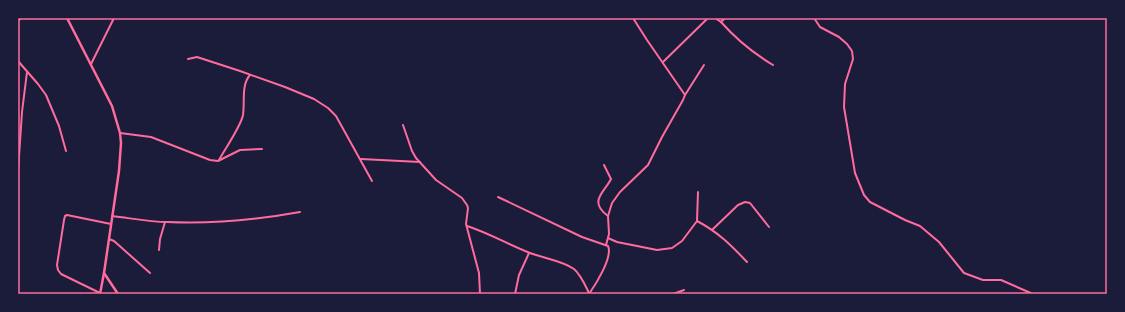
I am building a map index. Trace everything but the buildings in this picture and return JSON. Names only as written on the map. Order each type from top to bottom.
[{"type":"street","points":[[18,21],[21,18]]},
{"type":"street","points":[[67,18],[112,106],[120,133],[119,171],[104,273],[100,294],[61,274],[58,270],[64,220],[67,214],[111,224]]},
{"type":"street","points":[[91,64],[114,18]]},
{"type":"street","points":[[634,18],[647,40],[685,95]]},
{"type":"street","points":[[663,62],[708,18]]},
{"type":"street","points":[[715,18],[721,22],[734,37],[773,65]]},
{"type":"street","points":[[721,22],[725,18]]},
{"type":"street","points":[[814,18],[820,27],[839,37],[847,44],[852,52],[853,59],[845,84],[844,107],[855,173],[864,195],[870,202],[899,218],[920,226],[939,242],[964,273],[983,280],[1001,280],[1033,294]]},
{"type":"street","points":[[188,59],[197,57],[240,71],[314,99],[328,108],[333,112],[361,159],[372,181]]},
{"type":"street","points":[[18,61],[46,95],[66,151]]},
{"type":"street","points":[[606,245],[609,234],[608,216],[612,203],[620,192],[648,165],[685,95],[704,65]]},
{"type":"street","points":[[18,171],[22,112],[27,72]]},
{"type":"street","points":[[218,161],[242,120],[244,88],[246,79],[250,75]]},
{"type":"street","points":[[403,125],[412,151],[420,162],[436,180],[465,200],[468,208],[466,220],[467,226],[479,273],[480,294]]},
{"type":"street","points":[[120,133],[151,137],[203,158],[218,161],[240,150],[262,149]]},
{"type":"street","points":[[361,159],[420,162]]},
{"type":"street","points":[[604,165],[611,178],[599,197],[599,205],[603,212],[608,216]]},
{"type":"street","points":[[608,238],[616,242],[658,250],[667,250],[678,245],[697,221],[698,192]]},
{"type":"street","points":[[498,197],[582,237],[606,245],[610,249],[606,266],[589,294]]},
{"type":"street","points":[[713,229],[738,205],[745,202],[750,203],[769,227]]},
{"type":"street","points":[[112,216],[165,222],[227,222],[300,212]]},
{"type":"street","points":[[697,221],[713,229],[732,245],[747,262]]},
{"type":"street","points":[[159,250],[160,239],[165,222]]},
{"type":"street","points":[[467,226],[499,238],[529,253],[565,264],[574,269],[579,274],[589,294]]},
{"type":"street","points":[[109,239],[114,241],[150,273]]},
{"type":"street","points":[[515,294],[519,275],[529,253]]},
{"type":"street","points":[[104,273],[118,294]]},
{"type":"street","points":[[673,294],[684,290]]}]
